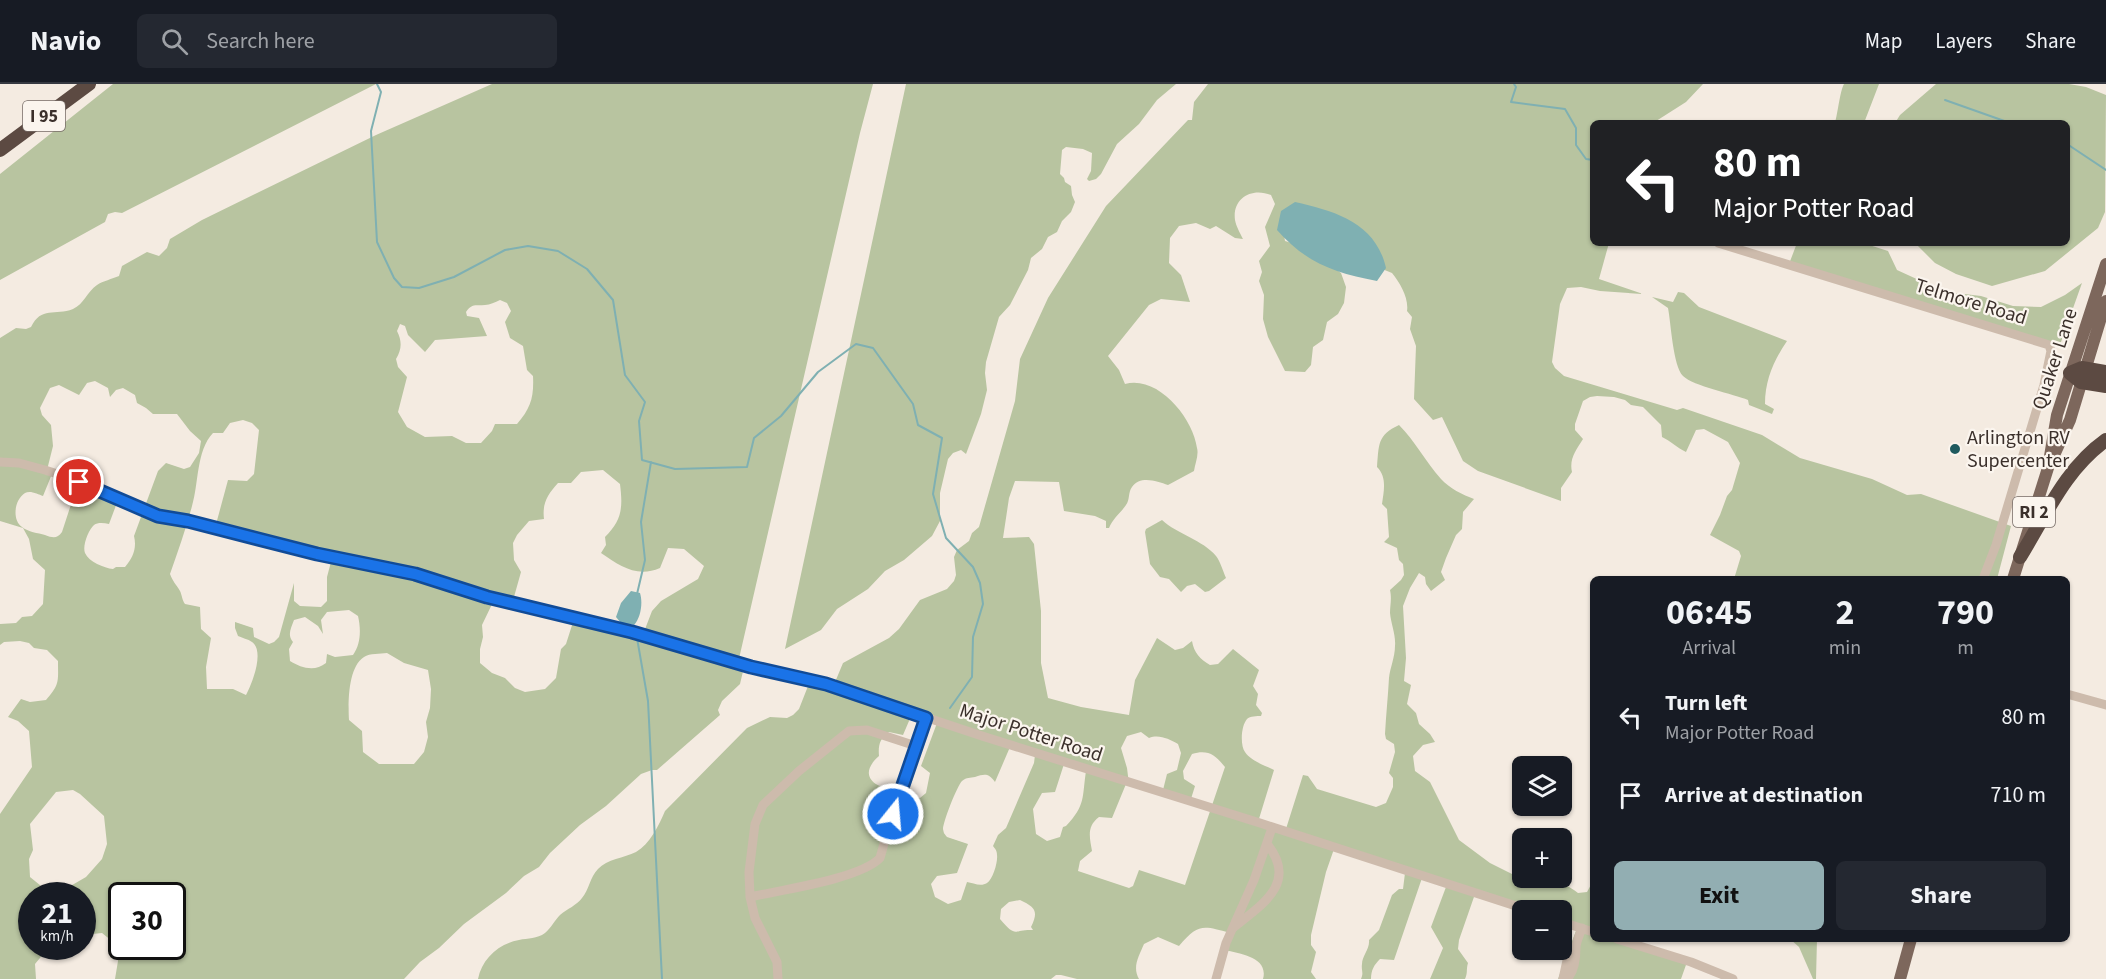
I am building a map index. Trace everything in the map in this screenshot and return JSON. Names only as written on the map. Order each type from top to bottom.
[{"type":"highway","name":"I 95","points":[[0,150],[89,84]]},
{"type":"highway","points":[[2106,372],[2078,369],[2076,377],[2106,386]]},
{"type":"highway","points":[[2020,557],[2067,477],[2088,453],[2106,440]]},
{"type":"main road","name":"Quaker Lane","points":[[2014,576],[2048,468],[2057,415],[2076,377],[2106,264]]},
{"type":"main road","name":"Quaker Lane","points":[[2085,369],[2106,301]]},
{"type":"main road","points":[[1900,979],[1910,942]]},
{"type":"street","name":"Telmore Road","points":[[1728,246],[2049,345],[2051,351],[2044,385],[2010,500],[1984,576]]},
{"type":"street","name":"Major Potter Road","points":[[0,462],[20,463],[45,470],[158,516],[188,521],[317,554],[415,574],[487,597],[632,632],[751,667],[826,684],[1512,905]]},
{"type":"street","points":[[2070,695],[2106,705]]},
{"type":"street","points":[[750,897],[834,879],[873,865],[880,858],[900,791],[926,718]]},
{"type":"street","points":[[778,979],[777,962],[755,918],[750,897],[748,872],[755,824],[763,805],[799,771],[849,731],[867,730],[916,746]]},
{"type":"street","points":[[1216,979],[1231,930],[1268,844],[1272,828]]},
{"type":"street","points":[[1231,930],[1259,909],[1270,897],[1277,884],[1279,863],[1268,844]]},
{"type":"street","points":[[1572,925],[1590,931]]},
{"type":"street","points":[[1565,979],[1569,951],[1576,947],[1582,928]]},
{"type":"street","points":[[1627,942],[1691,962],[1733,979]]},
{"type":"green space","points":[[113,84],[376,84],[122,213],[108,214],[105,222],[0,280],[0,174]]},
{"type":"green space","points":[[492,84],[873,84],[738,663],[744,667],[740,684],[722,701],[718,710],[720,715],[657,770],[641,774],[606,806],[580,825],[550,853],[539,867],[524,876],[506,893],[464,924],[404,979],[115,979],[118,960],[186,960],[186,882],[108,882],[108,938],[102,933],[96,934],[96,882],[77,882],[86,877],[102,859],[107,844],[104,816],[73,790],[56,792],[30,824],[33,850],[29,859],[30,877],[36,882],[18,882],[18,960],[38,960],[35,964],[36,979],[0,979],[0,814],[32,767],[29,731],[18,721],[8,717],[21,699],[30,702],[46,700],[56,686],[58,661],[47,650],[34,648],[29,643],[4,642],[0,645],[0,624],[16,623],[22,617],[32,616],[43,604],[45,570],[33,559],[29,539],[23,528],[0,521],[0,338],[16,328],[31,327],[39,316],[44,314],[73,309],[97,285],[119,276],[122,266],[147,252],[159,256],[167,248],[170,239],[202,220],[376,135]],"holes":[[[500,300],[507,303],[511,311],[505,322],[510,338],[523,346],[527,370],[533,376],[531,402],[522,418],[517,424],[495,424],[481,443],[466,443],[452,436],[425,437],[407,427],[398,412],[407,377],[398,367],[396,359],[400,348],[397,331],[400,324],[405,326],[408,335],[425,352],[435,340],[487,336],[479,318],[467,316],[466,312],[472,306],[487,305]],[[95,381],[108,388],[110,397],[116,390],[123,388],[135,395],[137,403],[153,414],[177,414],[201,441],[199,453],[190,467],[184,469],[166,463],[158,471],[134,536],[134,553],[125,567],[113,569],[101,566],[93,562],[84,550],[86,538],[92,527],[99,523],[109,524],[118,500],[78,483],[62,532],[58,536],[50,537],[27,530],[17,520],[16,510],[21,496],[29,492],[43,496],[52,474],[47,470],[53,446],[51,425],[42,415],[40,408],[50,388],[59,385],[79,395],[87,383]],[[243,420],[252,423],[259,430],[254,474],[247,481],[228,480],[215,528],[332,558],[327,577],[327,601],[321,607],[300,606],[294,601],[294,583],[279,637],[274,642],[269,644],[254,637],[253,628],[235,622],[238,636],[249,640],[256,646],[256,668],[246,695],[233,689],[207,689],[206,667],[211,638],[201,629],[200,607],[185,604],[170,574],[185,532],[204,449],[213,433],[223,433],[230,423]],[[603,470],[620,484],[620,513],[615,525],[605,537],[606,545],[601,553],[629,569],[644,572],[660,568],[668,548],[684,549],[704,566],[698,579],[661,601],[652,611],[642,637],[574,619],[566,644],[561,649],[556,678],[545,689],[525,692],[515,688],[505,678],[492,673],[480,663],[482,625],[494,600],[512,604],[521,572],[514,560],[513,543],[517,535],[529,521],[544,519],[546,499],[558,483],[571,483],[581,472]],[[349,610],[358,616],[360,636],[353,655],[335,657],[327,654],[326,663],[313,668],[299,666],[290,661],[289,649],[293,642],[290,631],[294,620],[305,617],[318,626],[323,634],[321,620],[327,612]],[[387,653],[404,663],[428,670],[431,689],[430,708],[426,722],[428,737],[424,752],[414,764],[379,764],[363,752],[362,731],[349,720],[350,686],[355,669],[364,657]]]},
{"type":"green space","points":[[906,84],[1176,84],[1157,100],[1139,124],[1117,144],[1096,179],[1089,181],[1087,179],[1091,171],[1092,153],[1083,149],[1066,147],[1062,150],[1060,174],[1071,186],[1075,202],[1057,232],[1048,237],[1042,249],[1031,258],[1028,270],[1010,305],[999,317],[986,362],[987,390],[981,414],[966,454],[961,450],[953,453],[948,459],[940,493],[940,521],[932,536],[904,560],[885,571],[868,589],[837,609],[821,630],[785,649]]},
{"type":"green space","points":[[1208,84],[1703,84],[1686,102],[1658,120],[1590,120],[1590,246],[1608,246],[1599,279],[1643,294],[1600,291],[1581,287],[1567,288],[1560,304],[1552,362],[1555,368],[1564,376],[1677,410],[1683,408],[1762,435],[1800,458],[1872,479],[1907,495],[1921,494],[2011,526],[1998,576],[1735,576],[1741,556],[1739,551],[1710,535],[1727,496],[1732,490],[1740,463],[1728,442],[1704,429],[1696,430],[1686,452],[1662,437],[1661,425],[1643,407],[1631,405],[1625,400],[1614,397],[1597,396],[1583,401],[1575,430],[1583,439],[1572,459],[1572,472],[1561,488],[1561,501],[1478,471],[1463,461],[1442,417],[1433,420],[1414,399],[1416,346],[1410,329],[1412,317],[1407,311],[1407,301],[1403,291],[1392,273],[1283,229],[1285,241],[1308,248],[1341,273],[1346,287],[1344,303],[1338,314],[1327,322],[1323,340],[1313,347],[1311,365],[1305,372],[1285,371],[1268,337],[1263,319],[1264,295],[1259,281],[1262,272],[1259,261],[1270,246],[1265,227],[1275,204],[1271,195],[1257,192],[1240,200],[1235,212],[1236,222],[1243,239],[1235,238],[1216,226],[1210,229],[1196,223],[1179,226],[1170,238],[1169,263],[1181,275],[1190,302],[1161,299],[1149,305],[1108,356],[1119,370],[1125,384],[1137,383],[1150,386],[1172,401],[1181,412],[1189,424],[1197,448],[1194,471],[1168,485],[1149,480],[1135,483],[1127,503],[1109,528],[1106,528],[1106,521],[1095,516],[1064,511],[1059,482],[1015,481],[1009,498],[1003,538],[1029,537],[1034,544],[1041,611],[1041,663],[1048,698],[1081,707],[1129,715],[1135,680],[1157,638],[1175,650],[1183,648],[1192,641],[1198,655],[1210,665],[1218,664],[1233,649],[1259,670],[1253,686],[1258,694],[1256,705],[1262,713],[1261,716],[1250,717],[1245,722],[1242,736],[1243,749],[1251,758],[1274,770],[1258,822],[1285,832],[1303,775],[1308,776],[1317,789],[1376,807],[1386,803],[1393,787],[1393,778],[1389,773],[1395,752],[1394,744],[1386,739],[1385,734],[1389,678],[1395,646],[1390,613],[1390,590],[1404,575],[1397,548],[1384,542],[1389,537],[1387,509],[1382,504],[1384,479],[1377,467],[1380,442],[1387,433],[1399,425],[1444,482],[1456,491],[1474,499],[1463,512],[1462,529],[1456,535],[1446,558],[1441,572],[1445,580],[1431,591],[1426,584],[1425,577],[1419,573],[1403,606],[1406,658],[1404,681],[1411,685],[1407,704],[1416,713],[1419,724],[1435,742],[1423,745],[1413,756],[1415,771],[1430,782],[1459,840],[1490,863],[1512,874],[1512,888],[1570,888],[1578,893],[1587,892],[1590,886],[1590,942],[1636,942],[1687,962],[1681,979],[1558,979],[1565,960],[1572,960],[1572,941],[1577,928],[1572,926],[1572,900],[1512,900],[1512,905],[1475,894],[1459,940],[1458,949],[1468,963],[1465,979],[1430,979],[1443,948],[1431,927],[1446,887],[1422,878],[1394,960],[1380,959],[1373,968],[1371,979],[1361,979],[1362,961],[1369,940],[1379,930],[1392,895],[1399,889],[1403,889],[1405,873],[1334,849],[1311,935],[1311,945],[1316,952],[1311,972],[1316,979],[1263,979],[1264,972],[1258,961],[1225,950],[1230,933],[1201,928],[1179,946],[1158,937],[1144,944],[1136,966],[1139,979],[1077,979],[1056,975],[1051,979],[478,979],[487,959],[498,949],[511,942],[545,933],[560,915],[580,900],[595,872],[602,866],[641,849],[654,834],[665,811],[747,728],[770,717],[787,718],[793,715],[799,709],[810,681],[833,687],[843,663],[889,638],[899,629],[920,600],[947,589],[954,581],[956,575],[954,557],[957,550],[969,541],[972,533],[979,527],[1015,401],[1020,359],[1048,298],[1106,206],[1188,120],[1192,120],[1194,102]],"holes":[[[912,714],[937,723],[921,766],[930,773],[926,793],[920,798],[914,798],[904,794],[901,789],[884,788],[872,781],[869,770],[879,756],[879,745],[882,739],[889,732],[903,735]],[[1141,732],[1149,738],[1168,739],[1178,744],[1181,753],[1177,770],[1167,774],[1162,794],[1190,802],[1195,786],[1184,779],[1183,771],[1192,754],[1208,753],[1225,767],[1185,885],[1139,870],[1133,886],[1129,888],[1078,871],[1080,861],[1092,851],[1090,842],[1092,825],[1099,817],[1112,818],[1126,784],[1129,784],[1121,748],[1127,736]],[[1010,747],[1035,755],[1034,763],[1006,828],[998,835],[993,846],[997,858],[995,870],[987,883],[982,885],[967,882],[961,900],[948,904],[935,897],[931,884],[937,876],[957,873],[968,844],[947,837],[944,833],[948,812],[962,781],[984,775],[995,782]],[[1064,764],[1086,771],[1080,806],[1072,819],[1063,827],[1060,837],[1047,841],[1036,834],[1033,809],[1042,793],[1055,792]],[[1020,900],[1034,910],[1035,917],[1031,927],[1033,930],[1015,932],[1000,919],[1001,909],[1009,902]]]},
{"type":"green space","points":[[1844,84],[1879,84],[1865,120],[1836,120]]},
{"type":"green space","points":[[1936,84],[2069,84],[2086,87],[2106,95],[2105,212],[2098,228],[2045,271],[1992,286],[1956,274],[1935,263],[1918,246],[2070,246],[2070,120],[1897,120]]},
{"type":"green space","points":[[1796,246],[1872,246],[1888,251],[1897,270],[1921,281],[1948,292],[1981,296],[2013,306],[2041,307],[2082,283],[2061,342],[2054,347],[1789,264]]},
{"type":"green space","points":[[1678,292],[1684,293],[1699,307],[1787,341],[1774,363],[1767,387],[1765,404],[1774,409],[1772,414],[1749,405],[1748,400],[1704,386],[1683,376],[1675,354],[1668,308],[1652,297],[1673,302]]},
{"type":"green space","points":[[1162,520],[1211,550],[1226,578],[1209,591],[1205,592],[1195,584],[1187,586],[1181,592],[1169,579],[1160,577],[1150,564],[1145,532],[1146,529]]},
{"type":"green space","points":[[1793,942],[1817,942],[1816,979],[1813,979],[1799,947]]},
{"type":"water","points":[[1295,202],[1339,215],[1363,230],[1381,253],[1386,268],[1377,281],[1322,265],[1310,259],[1288,241],[1277,230],[1281,211]]},
{"type":"water","points":[[631,591],[640,593],[641,601],[640,614],[634,625],[621,623],[616,617],[621,603]]},
{"type":"waterway","points":[[377,84],[381,92],[371,131],[377,242],[394,278],[402,287],[419,288],[454,277],[505,250],[528,246],[558,251],[587,269],[613,300],[625,375],[645,402],[639,421],[642,460],[675,469],[747,467],[754,438],[781,416],[818,372],[856,344],[873,348],[913,404],[918,425],[942,438],[933,494],[946,538],[973,567],[980,583],[983,604],[973,637],[972,677],[950,708]]},
{"type":"waterway","points":[[1514,84],[1516,87],[1511,102],[1565,109],[1576,128],[1576,145],[1586,159],[1590,160]]},
{"type":"waterway","points":[[1945,100],[2002,120]]},
{"type":"waterway","points":[[2070,146],[2106,170]]},
{"type":"waterway","points":[[637,594],[645,560],[641,522],[651,462]]},
{"type":"waterway","points":[[637,638],[648,701],[662,979]]},
{"type":"place","name":"Arlington RV Supercenter","points":[[1955,449]]},
{"type":"route","points":[[79,482],[158,516],[188,521],[277,545],[415,574],[487,597],[632,632],[751,667],[826,684],[926,718],[893,814]]}]
